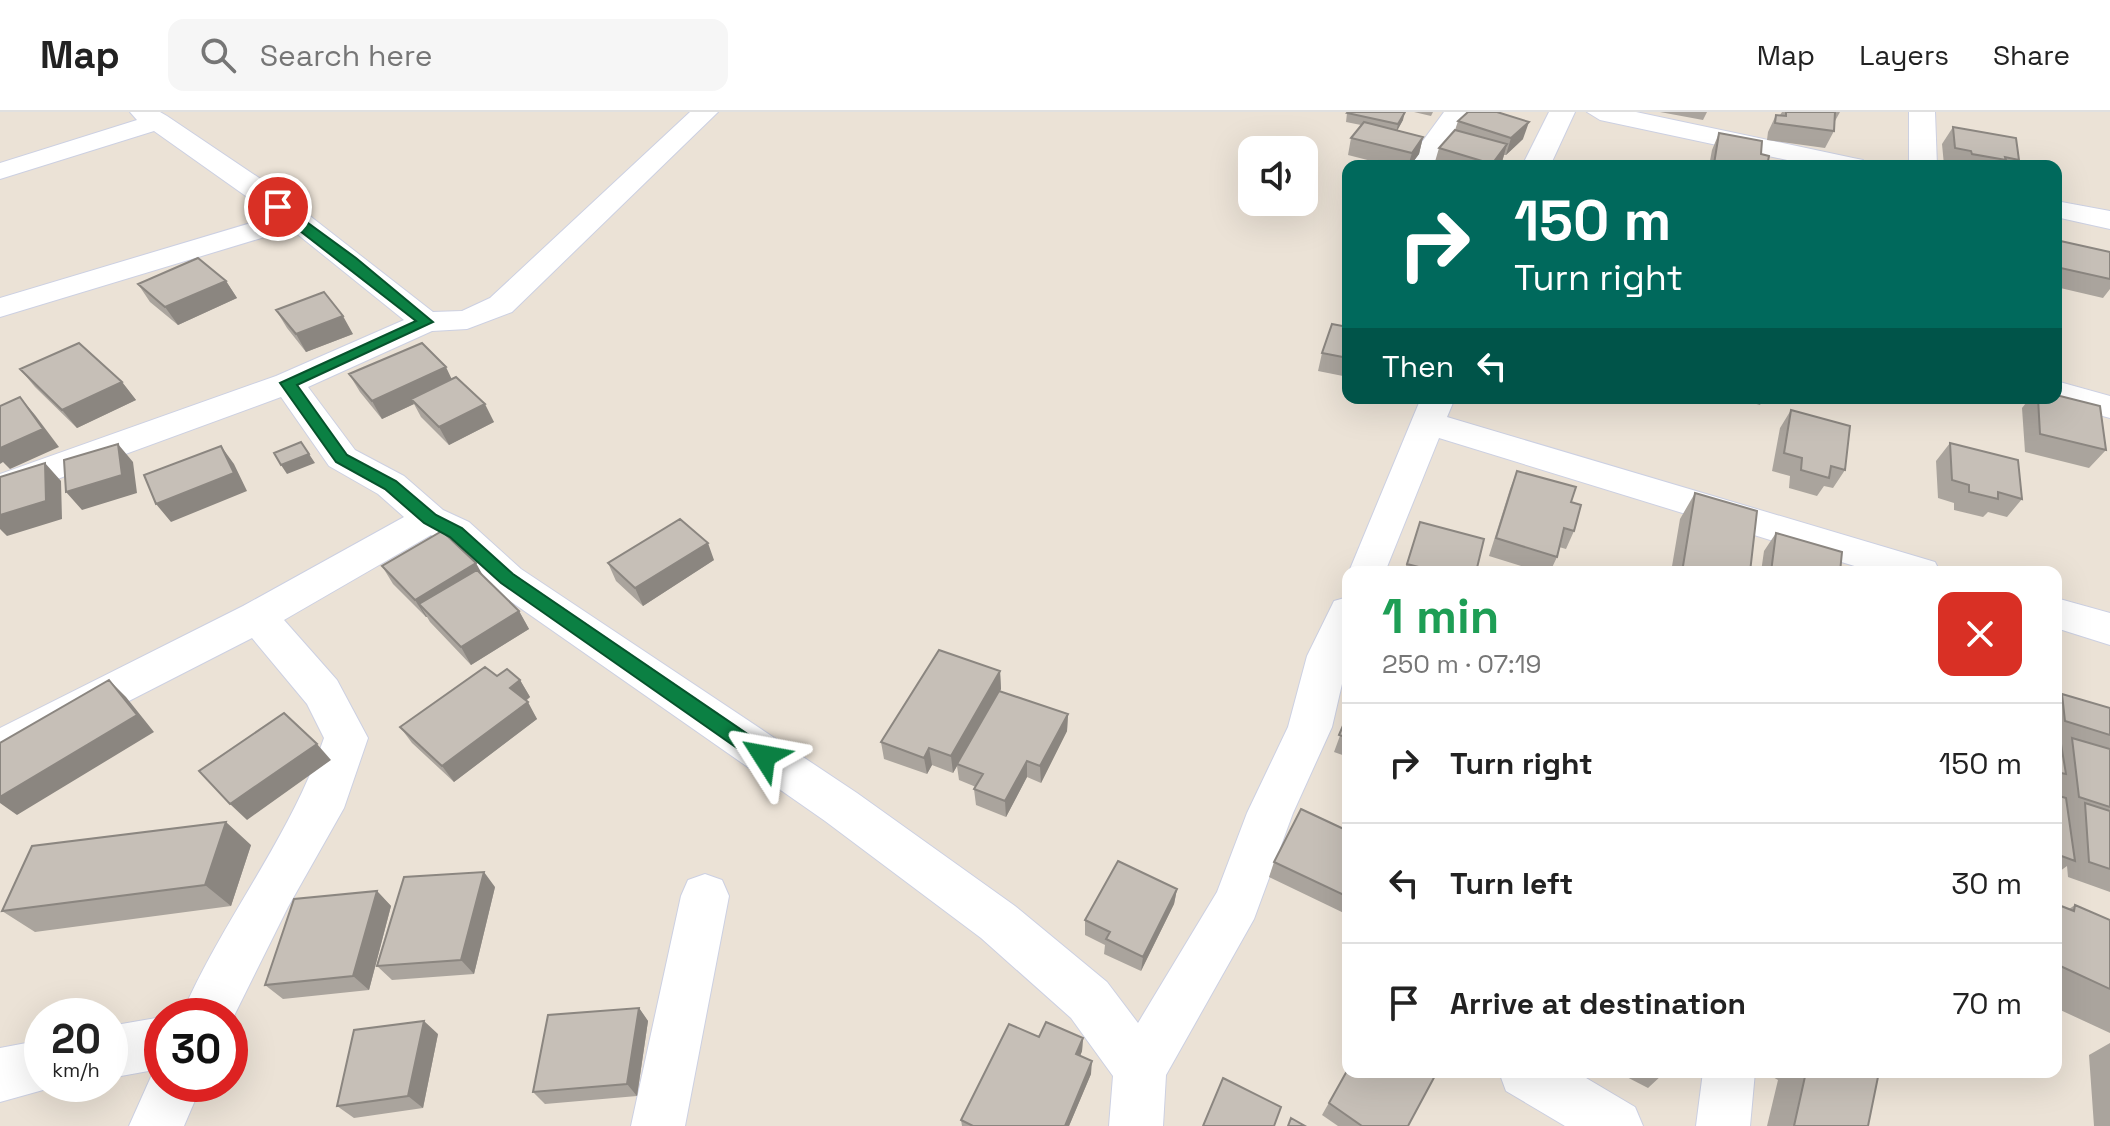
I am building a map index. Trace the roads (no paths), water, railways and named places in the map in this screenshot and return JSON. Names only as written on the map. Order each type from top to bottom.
[{"type":"street","points":[[0,487],[288,383],[426,322],[467,320],[501,305],[705,112]]},
{"type":"street","points":[[1427,160],[1435,142],[1457,112]]},
{"type":"street","points":[[1539,160],[1562,112]]},
{"type":"street","points":[[1600,112],[1824,160]]},
{"type":"street","points":[[1922,112],[1923,160]]},
{"type":"street","points":[[0,171],[91,145],[151,116],[264,194],[292,220],[351,261],[426,322]]},
{"type":"street","points":[[1751,145],[1764,116]]},
{"type":"street","points":[[2062,210],[2110,220]]},
{"type":"street","points":[[0,308],[292,220]]},
{"type":"street","points":[[288,383],[342,458],[391,485],[430,519],[456,532],[507,579],[636,670],[841,807],[998,922],[1089,1000],[1140,1069]]},
{"type":"street","points":[[2062,394],[2110,407]]},
{"type":"street","points":[[1369,566],[1434,410],[1903,566]]},
{"type":"street","points":[[0,749],[257,617],[430,519]]},
{"type":"street","points":[[2062,615],[2110,629]]},
{"type":"street","points":[[216,998],[271,892],[328,794],[346,738],[322,692],[257,617]]},
{"type":"street","points":[[1136,1126],[1140,1069],[1237,903],[1270,813],[1338,660]]},
{"type":"street","points":[[658,1126],[705,896]]},
{"type":"street","points":[[0,1075],[24,1070]]},
{"type":"street","points":[[1535,1078],[1616,1126]]},
{"type":"street","points":[[1723,1126],[1728,1078]]},
{"type":"street","points":[[156,1126],[167,1102]]}]
